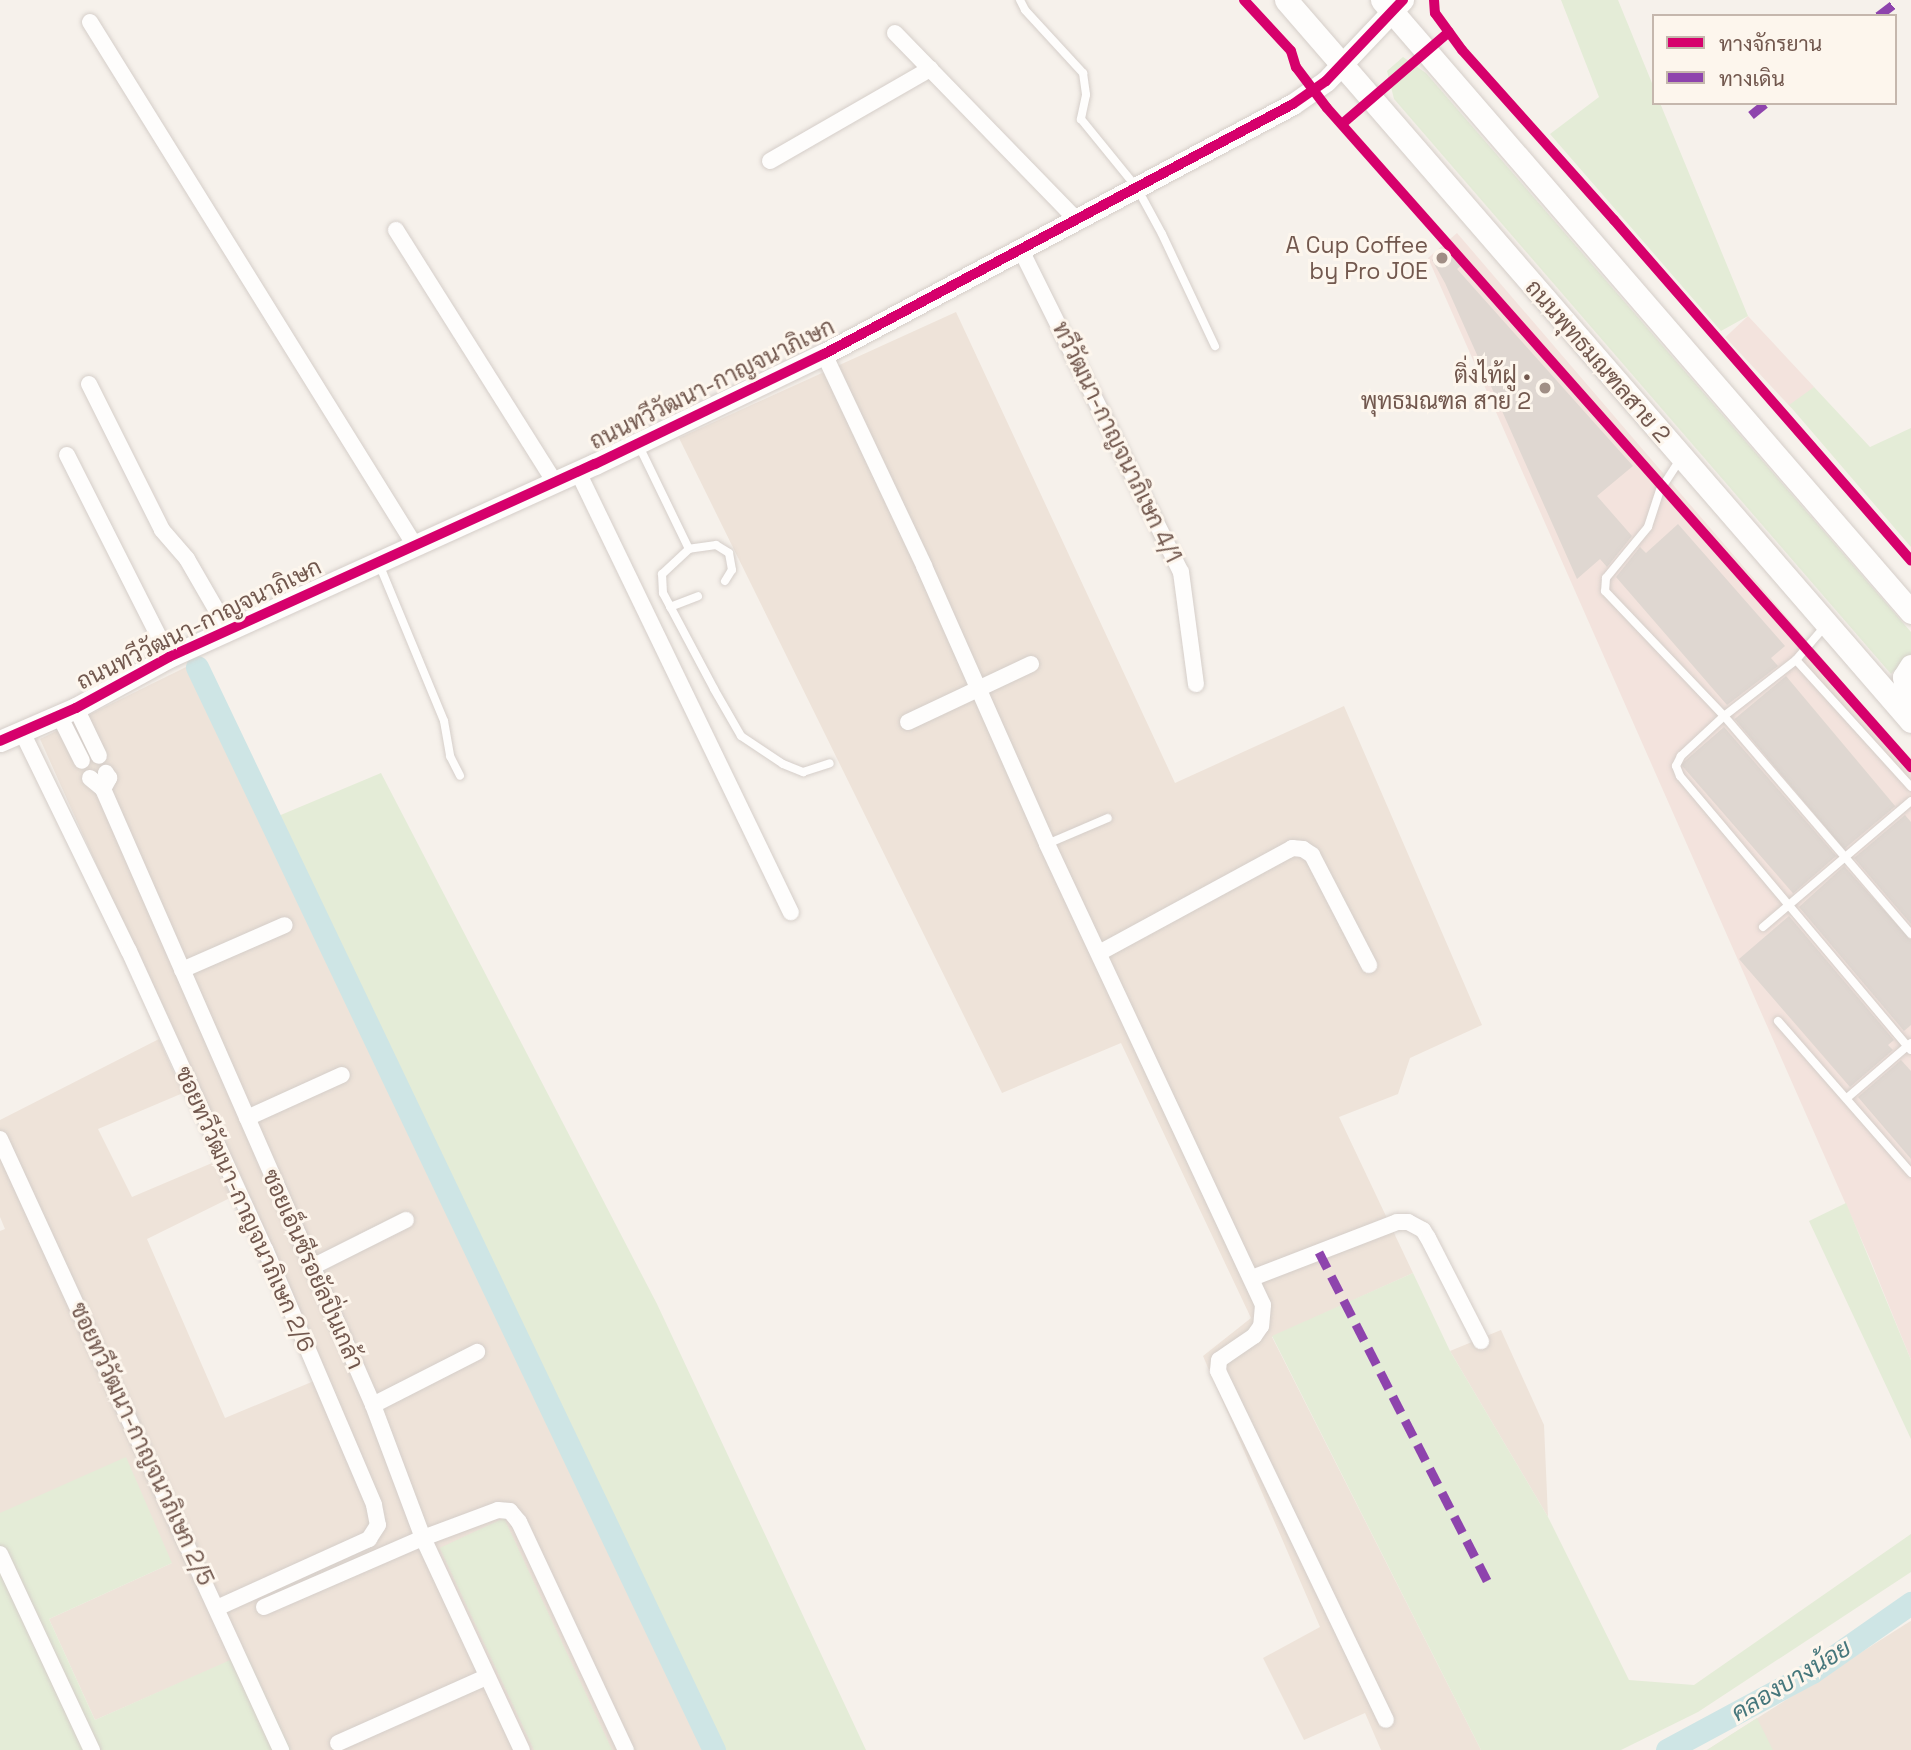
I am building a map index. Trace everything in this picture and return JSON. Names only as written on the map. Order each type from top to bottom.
[{"type":"main road","name":"ถนนพุทธมณฑลสาย 2","points":[[1286,0],[1911,720]]},
{"type":"main road","points":[[1392,4],[1911,612]]},
{"type":"main road","points":[[1911,666],[1904,677],[1911,720]]},
{"type":"street","name":"ถนนทวีวัฒนา-กาญจนาภิเษก","points":[[0,741],[67,712],[169,657],[578,472],[824,354],[1293,104],[1326,80],[1342,64],[1392,4]]},
{"type":"street","points":[[90,22],[414,544]]},
{"type":"street","points":[[895,33],[1075,218]]},
{"type":"street","points":[[770,161],[930,69]]},
{"type":"street","points":[[396,230],[555,482]]},
{"type":"street","name":"ทวีวัฒนา-กาญจนาภิเษก 4/1","points":[[1020,248],[1181,572],[1196,684]]},
{"type":"street","points":[[824,354],[1047,844],[1263,1304],[1261,1326],[1254,1336],[1219,1360],[1218,1371],[1386,1720]]},
{"type":"street","points":[[89,384],[162,530],[187,559],[228,630]]},
{"type":"street","points":[[67,455],[169,657]]},
{"type":"street","points":[[578,472],[790,912]]},
{"type":"street","points":[[908,722],[1031,664]]},
{"type":"street","points":[[67,712],[99,756]]},
{"type":"street","points":[[67,712],[82,761]]},
{"type":"street","name":"ซอยทวีวัฒนา-กาญจนาภิเษก 2/6","points":[[22,732],[129,951],[260,1237],[374,1505],[378,1525],[369,1539],[217,1608]]},
{"type":"street","name":"ซอยเอ็นซีรอยัลปิ่นเกล้า","points":[[90,778],[92,783],[105,781],[182,970],[373,1405],[423,1538],[522,1750]]},
{"type":"street","points":[[1099,953],[1292,848],[1303,849],[1312,855],[1369,965]]},
{"type":"street","points":[[182,970],[285,925]]},
{"type":"street","points":[[247,1118],[342,1075]]},
{"type":"street","name":"ซอยทวีวัฒนา-กาญจนาภิเษก 2/5","points":[[0,1139],[281,1750]]},
{"type":"street","points":[[312,1267],[407,1220]]},
{"type":"street","points":[[1252,1278],[1397,1222],[1408,1222],[1423,1230],[1428,1238],[1481,1341]]},
{"type":"street","points":[[373,1405],[477,1352]]},
{"type":"street","points":[[264,1607],[423,1538],[498,1510],[510,1511],[519,1522],[626,1750]]},
{"type":"street","points":[[0,1554],[92,1750]]},
{"type":"street","points":[[338,1743],[486,1677]]},
{"type":"lane","points":[[1020,0],[1025,10],[1083,73],[1086,95],[1081,119],[1137,188],[1215,346]]},
{"type":"lane","points":[[638,444],[689,549]]},
{"type":"lane","points":[[1682,457],[1660,490],[1648,527],[1604,585],[1605,592],[1724,716],[1911,934]]},
{"type":"lane","points":[[725,581],[732,570],[729,553],[716,545],[689,549],[662,574],[663,593],[741,736],[783,764],[803,772],[830,763]]},
{"type":"lane","points":[[378,561],[444,721],[450,756],[460,776]]},
{"type":"lane","points":[[670,607],[698,596]]},
{"type":"lane","points":[[1826,625],[1796,660],[1724,716],[1681,756],[1676,766],[1680,776],[1910,1046],[1847,1098]]},
{"type":"lane","points":[[1796,660],[1911,787]]},
{"type":"lane","points":[[1763,927],[1911,801]]},
{"type":"lane","points":[[1047,844],[1108,818]]},
{"type":"lane","points":[[1778,1020],[1911,1173]]},
{"type":"shaded area","points":[[1457,233],[1911,762],[1911,1360],[1870,1259],[1428,258]]},
{"type":"shaded area","points":[[956,312],[1175,783],[1344,706],[1482,1025],[1410,1058],[1398,1094],[1339,1117],[1413,1273],[1272,1337],[1481,1750],[1381,1750],[1365,1713],[1304,1740],[1263,1658],[1320,1627],[1203,1356],[1251,1318],[1121,1043],[1002,1093],[679,438]]},
{"type":"shaded area","points":[[1748,316],[1814,387],[1791,408],[1725,337]]},
{"type":"shaded area","points":[[188,666],[711,1750],[291,1750],[246,1654],[95,1720],[49,1619],[172,1563],[0,1513],[0,1231],[5,1229],[0,1217],[0,1120],[159,1039],[183,1093],[98,1129],[132,1197],[212,1163],[232,1197],[147,1239],[225,1418],[326,1376],[40,739]]},
{"type":"shaded area","points":[[1501,1330],[1544,1425],[1548,1517],[1450,1351]]},
{"type":"shaded area","points":[[1911,1621],[1911,1750],[1707,1750],[1909,1622]]},
{"type":"green space","points":[[1561,0],[1618,0],[1652,83],[1652,105],[1661,105],[1748,316],[1721,331],[1550,134],[1599,97]]},
{"type":"green space","points":[[1403,57],[1426,73],[1911,632],[1911,654],[1891,674],[1394,99],[1387,71]]},
{"type":"green space","points":[[1814,387],[1870,447],[1911,428],[1911,547],[1789,405]]},
{"type":"green space","points":[[381,773],[657,1304],[866,1750],[711,1750],[264,822]]},
{"type":"green space","points":[[1846,1203],[1911,1360],[1911,1439],[1809,1221]]},
{"type":"green space","points":[[1413,1273],[1450,1351],[1548,1517],[1629,1680],[1694,1685],[1911,1534],[1911,1572],[1698,1712],[1621,1750],[1481,1750],[1272,1336]]},
{"type":"green space","points":[[126,1457],[172,1563],[49,1619],[95,1720],[246,1653],[291,1750],[0,1750],[0,1513]]},
{"type":"green space","points":[[504,1518],[612,1750],[534,1750],[440,1548]]},
{"type":"green space","points":[[1757,1718],[1773,1750],[1707,1750]]},
{"type":"building","points":[[1447,247],[1463,264],[1457,269],[1633,466],[1597,496],[1632,536],[1607,567],[1600,559],[1577,579],[1445,283],[1432,260]]},
{"type":"building","points":[[1678,524],[1785,646],[1771,658],[1778,666],[1727,705],[1616,577],[1640,547],[1646,553]]},
{"type":"building","points":[[1786,676],[1895,806],[1844,849],[1735,719]]},
{"type":"building","points":[[1724,727],[1836,856],[1793,893],[1681,764]]},
{"type":"building","points":[[1905,815],[1911,822],[1911,924],[1854,858]]},
{"type":"building","points":[[1844,866],[1911,940],[1911,1025],[1904,1031],[1799,907]]},
{"type":"building","points":[[1789,916],[1894,1040],[1888,1045],[1893,1050],[1850,1087],[1739,959]]},
{"type":"building","points":[[1901,1060],[1911,1071],[1911,1159],[1858,1097]]},
{"type":"waterway","points":[[197,667],[714,1750]]},
{"type":"waterway","name":"คลองบางน้อย","points":[[1667,1750],[1812,1672],[1911,1603]]},
{"type":"marked path","points":[[1881,14],[1899,0]]},
{"type":"marked path","points":[[1751,115],[1764,105]]},
{"type":"marked path","points":[[1319,1252],[1491,1588]]},
{"type":"cycle path","points":[[1244,0],[1291,51],[1296,67],[1327,108],[1911,767]]},
{"type":"cycle path","points":[[0,741],[76,708],[169,657],[595,464],[824,354],[1293,104],[1326,81],[1403,0]]},
{"type":"cycle path","points":[[1434,0],[1435,13],[1462,50],[1911,561]]},
{"type":"cycle path","points":[[1342,124],[1449,32]]},
{"type":"place","name":"A Cup Coffee by Pro JOE","points":[[1442,258]]},
{"type":"place","name":"ติ่งไท้ฝู • พุทธมณฑล สาย 2","points":[[1545,388]]}]
